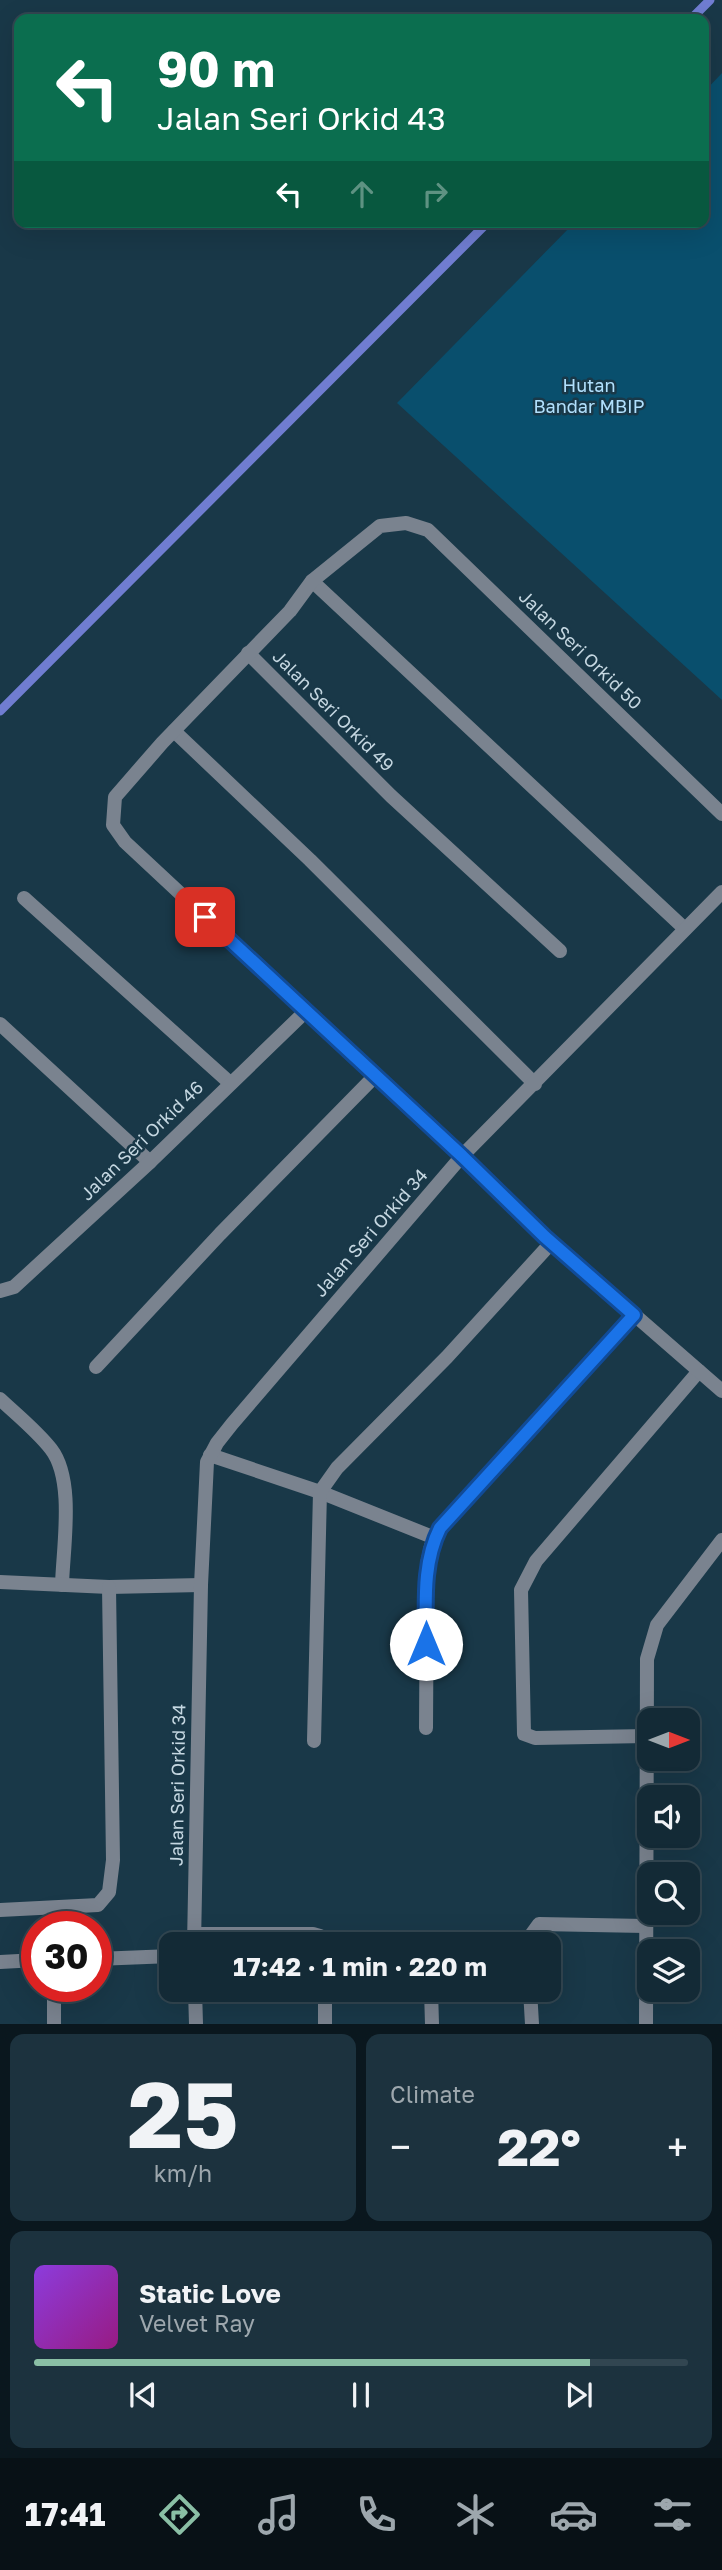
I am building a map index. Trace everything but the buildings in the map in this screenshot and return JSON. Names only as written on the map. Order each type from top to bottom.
[{"type":"street","name":"Jalan Seri Orkid 50","points":[[312,581],[380,526],[406,523],[428,530],[722,814]]},
{"type":"street","points":[[685,929],[312,581],[290,611],[174,731],[115,797],[113,825],[125,842],[552,1242],[722,1391]]},
{"type":"street","name":"Jalan Seri Orkid 49","points":[[248,653],[391,796],[560,951]]},
{"type":"street","points":[[174,731],[310,860],[535,1084]]},
{"type":"street","name":"Jalan Seri Orkid 34","points":[[194,1932],[201,1585],[207,1462],[210,1455],[233,1424],[462,1156],[722,892]]},
{"type":"street","points":[[24,898],[230,1083]]},
{"type":"street","name":"Jalan Seri Orkid 46","points":[[0,1291],[14,1287],[150,1163],[306,1011]]},
{"type":"street","points":[[0,1024],[150,1163]]},
{"type":"street","points":[[96,1367],[220,1234],[375,1076]]},
{"type":"street","points":[[314,1741],[320,1492],[337,1468],[447,1357],[552,1242]]},
{"type":"street","points":[[426,1728],[427,1564],[440,1528],[634,1315]]},
{"type":"street","points":[[637,1736],[535,1738],[524,1734],[521,1590],[536,1561],[699,1371]]},
{"type":"street","points":[[0,1399],[52,1451],[59,1466],[66,1489],[62,1585]]},
{"type":"street","points":[[210,1455],[320,1492],[435,1538]]},
{"type":"street","points":[[647,1708],[647,1659],[657,1625],[722,1540]]},
{"type":"street","points":[[0,1582],[109,1587],[201,1585]]},
{"type":"street","points":[[0,1910],[98,1905],[109,1892],[113,1860],[109,1587]]},
{"type":"street","points":[[646,2024],[647,1771]]},
{"type":"street","points":[[533,1932],[539,1924],[645,1926]]},
{"type":"street","points":[[112,1958],[159,1957]]},
{"type":"street","points":[[0,1962],[21,1961]]},
{"type":"street","points":[[54,2002],[54,2024]]},
{"type":"street","points":[[196,2002],[197,2024]]},
{"type":"street","points":[[325,2024],[326,2002]]},
{"type":"street","points":[[431,2002],[432,2024]]},
{"type":"street","points":[[531,2002],[532,2024]]},
{"type":"green space","name":"Hutan Bandar MBIP","points":[[722,73],[722,700],[397,403],[569,228],[709,228],[709,87]]},
{"type":"waterway","points":[[696,14],[710,0]]},
{"type":"waterway","points":[[0,711],[482,228]]},
{"type":"route","points":[[205,917],[545,1237],[634,1315],[440,1528],[431,1546],[427,1564],[426,1644]]}]
